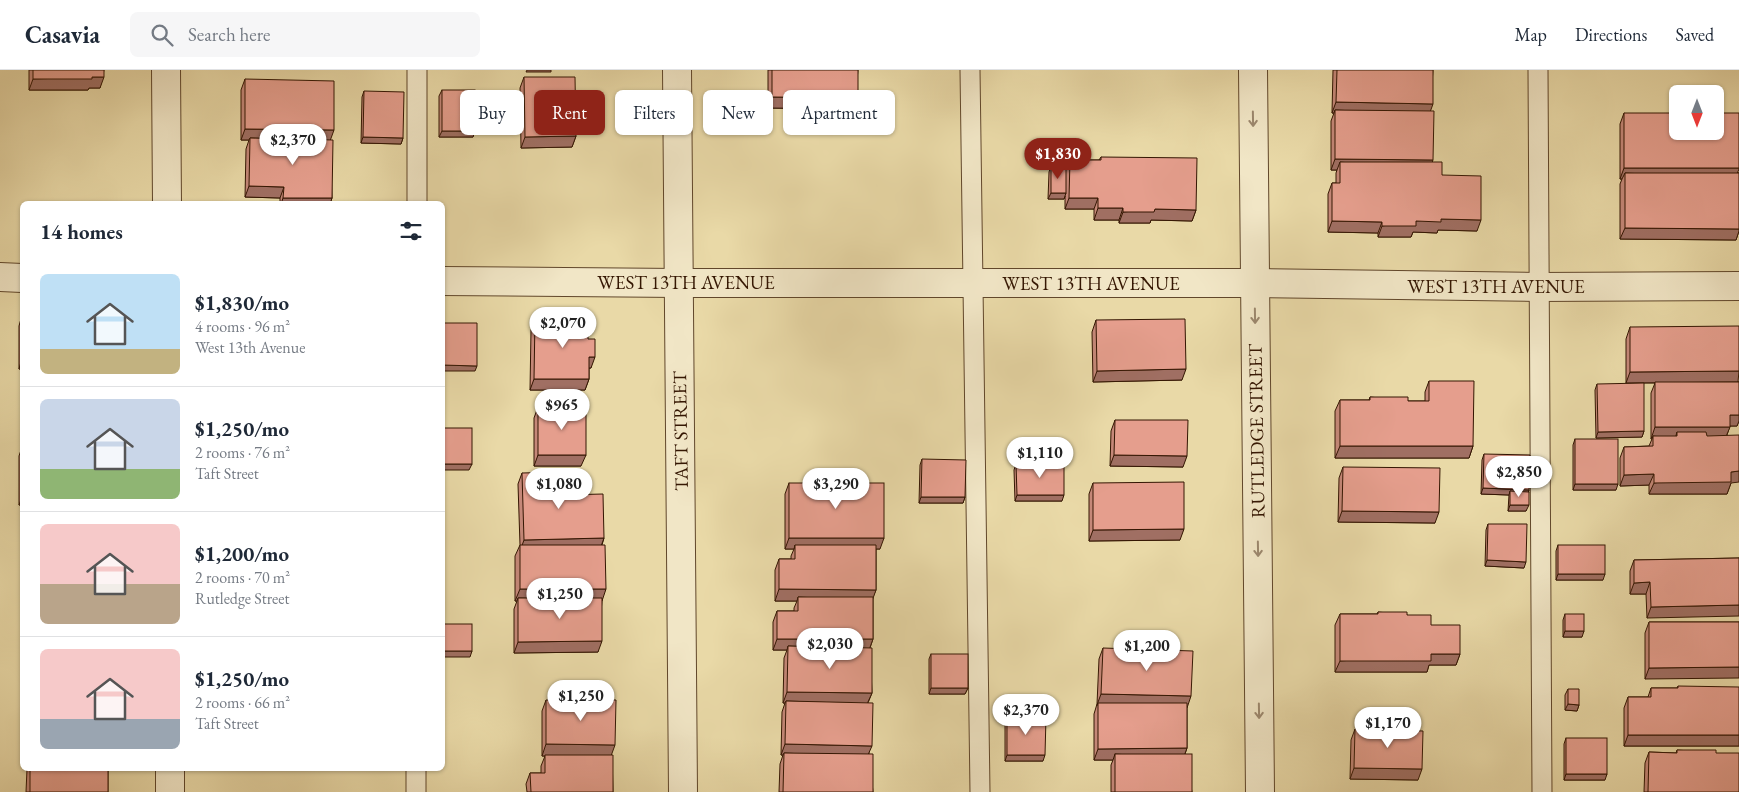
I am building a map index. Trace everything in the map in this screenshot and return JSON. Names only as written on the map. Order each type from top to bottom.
[{"type":"street","points":[[166,70],[167,201]]},
{"type":"street","name":"TAFT STREET","points":[[677,70],[684,792]]},
{"type":"street","name":"RUTLEDGE STREET","points":[[1252,70],[1260,792]]},
{"type":"street","points":[[0,278],[20,278]]},
{"type":"street","name":"WEST 13TH AVENUE","points":[[445,281],[1255,283],[1538,287],[1739,286]]},
{"type":"street","points":[[170,771],[170,792]]},
{"type":"lane","points":[[417,70],[417,201]]},
{"type":"lane","points":[[970,70],[980,792]]},
{"type":"lane","points":[[1538,70],[1542,792]]},
{"type":"lane","points":[[416,771],[416,792]]},
{"type":"building","points":[[33,70],[104,70],[104,77],[92,77],[92,79],[33,79]]},
{"type":"building","points":[[772,70],[858,70],[858,90],[783,90],[783,97],[773,97]]},
{"type":"building","points":[[1337,70],[1433,70],[1433,104],[1336,102]]},
{"type":"building","points":[[524,77],[575,77],[575,90],[534,90],[534,135],[576,136],[525,137]]},
{"type":"building","points":[[245,79],[334,81],[334,130],[245,129]]},
{"type":"building","points":[[442,90],[460,90],[460,131],[442,131]]},
{"type":"building","points":[[364,91],[404,92],[403,138],[363,137]]},
{"type":"building","points":[[1335,110],[1434,111],[1433,160],[1335,159]]},
{"type":"building","points":[[1624,113],[1669,113],[1669,140],[1724,140],[1724,113],[1739,113],[1739,168],[1624,168]]},
{"type":"building","points":[[250,138],[333,140],[332,198],[283,198],[284,187],[249,186]]},
{"type":"building","points":[[1101,157],[1197,158],[1196,210],[1155,209],[1154,212],[1123,212],[1123,208],[1098,208],[1098,198],[1069,198],[1070,160],[1101,160]]},
{"type":"building","points":[[1340,162],[1442,162],[1442,175],[1481,176],[1481,220],[1441,219],[1441,222],[1416,221],[1416,226],[1382,226],[1382,222],[1332,221],[1332,183],[1340,183]]},
{"type":"building","points":[[1051,166],[1066,166],[1066,193],[1051,193]]},
{"type":"building","points":[[1625,173],[1739,173],[1739,229],[1625,228]]},
{"type":"building","points":[[535,319],[588,319],[588,339],[595,339],[595,357],[589,357],[589,379],[534,379]]},
{"type":"building","points":[[1185,319],[1186,369],[1097,371],[1096,320]]},
{"type":"building","points":[[445,323],[477,323],[477,366],[445,365]]},
{"type":"building","points":[[1739,326],[1739,371],[1630,372],[1630,327]]},
{"type":"building","points":[[1429,381],[1474,381],[1473,446],[1340,446],[1340,400],[1370,400],[1370,397],[1408,397],[1408,401],[1429,401]]},
{"type":"building","points":[[1655,382],[1739,382],[1739,415],[1730,415],[1730,427],[1655,427]]},
{"type":"building","points":[[1644,383],[1644,431],[1598,432],[1597,384]]},
{"type":"building","points":[[538,407],[586,407],[586,455],[538,455]]},
{"type":"building","points":[[1115,420],[1188,420],[1187,456],[1114,455]]},
{"type":"building","points":[[445,428],[472,428],[472,464],[445,464]]},
{"type":"building","points":[[1677,432],[1706,432],[1707,436],[1739,435],[1739,471],[1731,472],[1731,482],[1654,483],[1654,474],[1624,475],[1624,447],[1653,446],[1653,436],[1677,436]]},
{"type":"building","points":[[1575,439],[1618,439],[1618,484],[1575,484]]},
{"type":"building","points":[[1484,454],[1530,455],[1529,490],[1483,488]]},
{"type":"building","points":[[922,459],[966,460],[965,497],[921,497]]},
{"type":"building","points":[[1016,464],[1064,464],[1064,495],[1017,495]]},
{"type":"building","points":[[1343,467],[1440,468],[1439,512],[1342,511]]},
{"type":"building","points":[[562,472],[562,495],[603,494],[604,538],[524,540],[522,473]]},
{"type":"building","points":[[1184,482],[1184,529],[1093,530],[1093,483]]},
{"type":"building","points":[[789,483],[884,483],[884,538],[789,538]]},
{"type":"building","points":[[1510,491],[1529,492],[1529,505],[1510,505]]},
{"type":"building","points":[[1488,524],[1527,524],[1526,562],[1487,560]]},
{"type":"building","points":[[520,545],[605,545],[606,589],[520,589]]},
{"type":"building","points":[[795,545],[876,545],[876,590],[779,589],[779,559],[795,559]]},
{"type":"building","points":[[1558,545],[1605,545],[1605,574],[1558,574]]},
{"type":"building","points":[[1739,558],[1739,605],[1651,607],[1650,582],[1634,583],[1634,560]]},
{"type":"building","points":[[798,597],[873,597],[873,639],[777,639],[777,611],[798,611]]},
{"type":"building","points":[[518,598],[602,598],[602,641],[518,642]]},
{"type":"building","points":[[1378,612],[1407,612],[1407,615],[1431,615],[1431,625],[1460,625],[1460,654],[1431,654],[1431,661],[1340,661],[1340,614],[1378,614]]},
{"type":"building","points":[[1565,614],[1584,614],[1584,631],[1565,631]]},
{"type":"building","points":[[1649,622],[1739,622],[1739,667],[1649,668]]},
{"type":"building","points":[[445,624],[472,624],[472,651],[445,651]]},
{"type":"building","points":[[788,646],[872,648],[872,693],[787,692]]},
{"type":"building","points":[[1103,648],[1193,651],[1191,696],[1101,694]]},
{"type":"building","points":[[931,654],[968,654],[968,688],[931,688]]},
{"type":"building","points":[[1678,686],[1739,687],[1739,735],[1628,735],[1628,697],[1651,697],[1651,688],[1678,688]]},
{"type":"building","points":[[1568,689],[1579,689],[1579,705],[1568,704]]},
{"type":"building","points":[[546,700],[616,700],[615,745],[546,744]]},
{"type":"building","points":[[786,701],[873,703],[872,746],[785,744]]},
{"type":"building","points":[[1098,703],[1187,703],[1187,748],[1098,749]]},
{"type":"building","points":[[1007,716],[1046,717],[1045,755],[1007,755]]},
{"type":"building","points":[[1355,729],[1423,731],[1422,769],[1354,768]]},
{"type":"building","points":[[1566,738],[1607,738],[1607,774],[1566,774]]},
{"type":"building","points":[[1677,750],[1716,750],[1716,753],[1739,753],[1739,792],[1648,792],[1649,752],[1677,753]]},
{"type":"building","points":[[784,753],[873,754],[873,792],[783,792]]},
{"type":"building","points":[[1115,754],[1192,754],[1192,792],[1115,792]]},
{"type":"building","points":[[545,755],[613,755],[613,792],[531,792],[530,773],[545,773]]},
{"type":"building","points":[[30,771],[108,771],[108,792],[30,792]]}]
